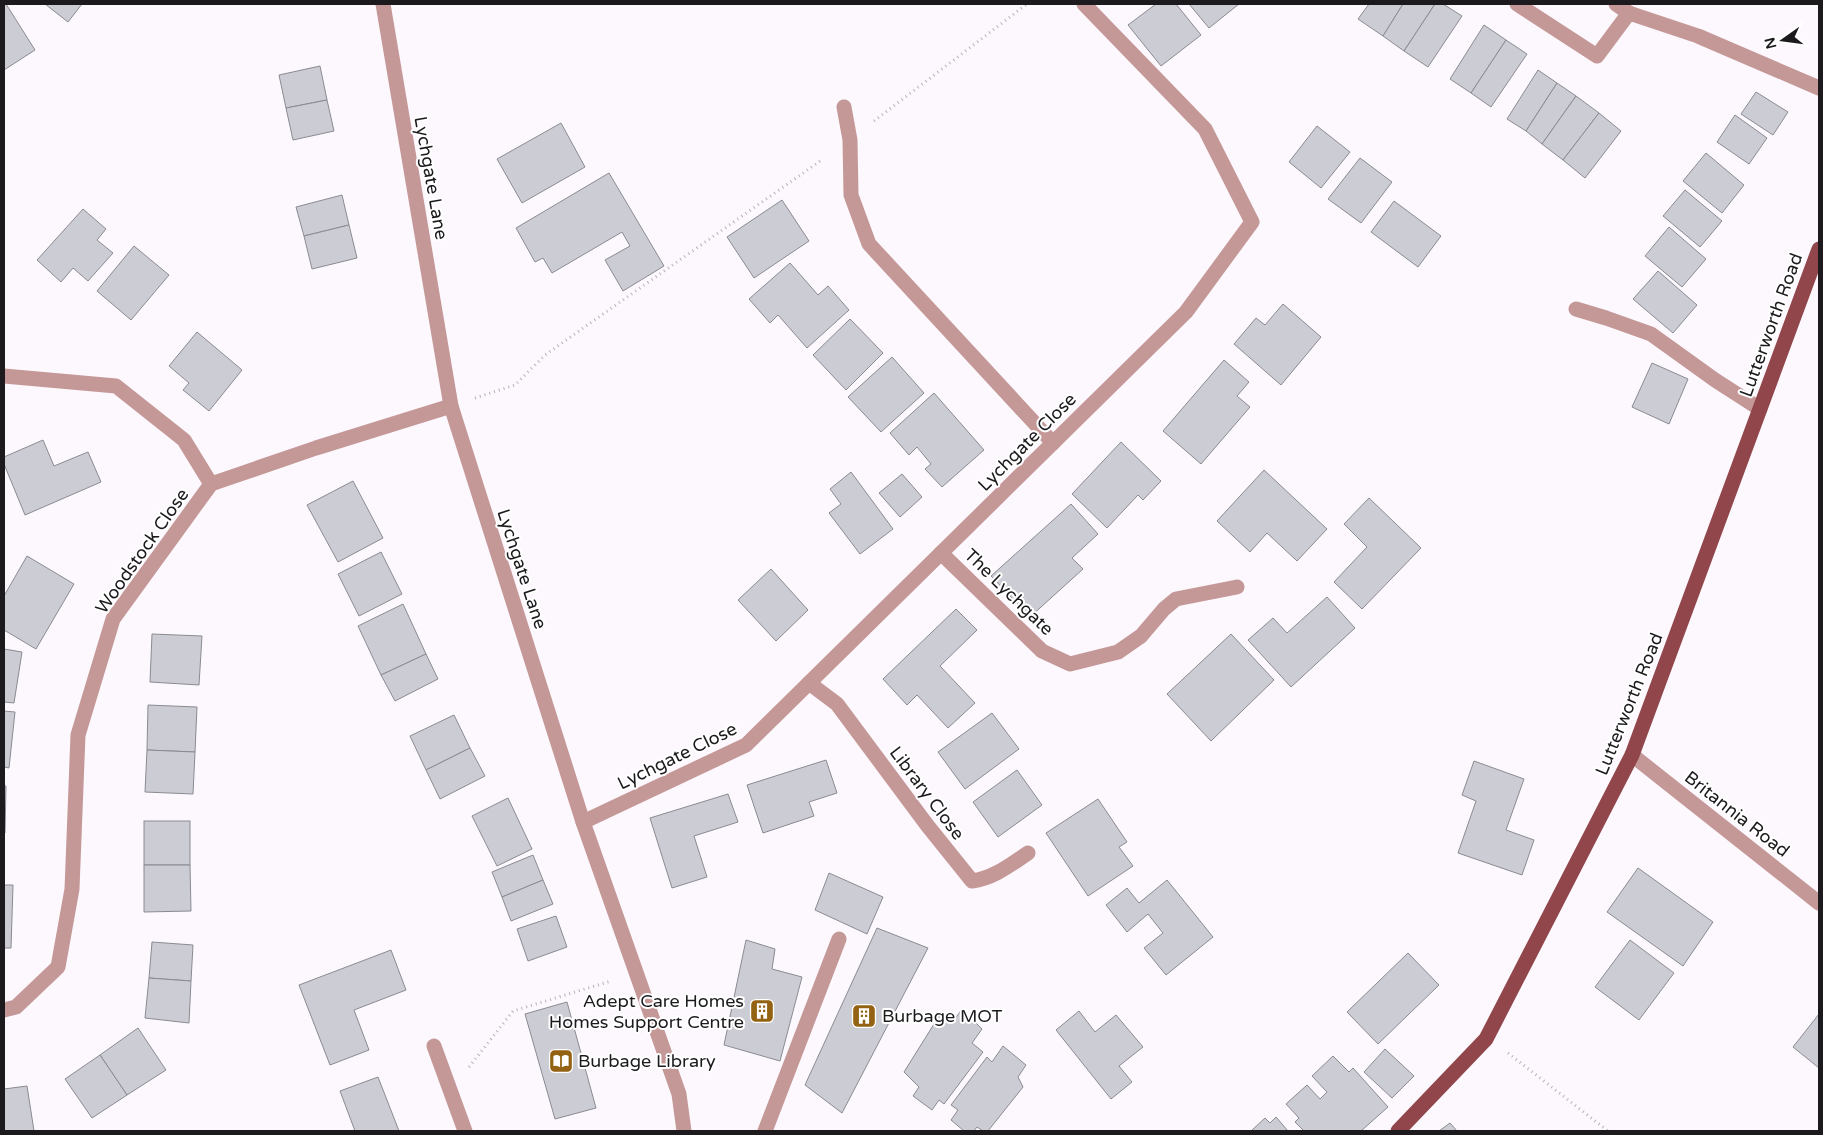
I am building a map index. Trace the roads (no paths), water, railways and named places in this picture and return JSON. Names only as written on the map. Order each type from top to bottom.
[{"type":"main road","name":"Lutterworth Road","points":[[1398,1131],[1486,1039],[1632,755],[1819,249]]},
{"type":"street","name":"Lychgate Lane","points":[[383,4],[451,406],[583,822],[679,1094],[684,1131]]},
{"type":"street","points":[[1516,4],[1597,56],[1629,13]]},
{"type":"street","points":[[1616,4],[1629,13],[1698,36],[1819,88]]},
{"type":"street","name":"Lychgate Close","points":[[583,822],[746,745],[1186,312],[1252,222],[1205,129],[1091,6]]},
{"type":"street","points":[[844,106],[850,140],[851,195],[869,244],[1053,443]]},
{"type":"street","points":[[1576,309],[1651,334],[1715,380],[1760,409]]},
{"type":"street","points":[[4,374],[116,386],[184,440],[211,484]]},
{"type":"street","name":"Woodstock Close","points":[[4,1010],[16,1007],[58,967],[72,889],[78,735],[113,619],[211,484],[316,448],[451,406]]},
{"type":"street","name":"The Lychgate","points":[[941,553],[1042,651],[1070,664],[1118,652],[1141,636],[1164,609],[1176,599],[1237,586]]},
{"type":"street","name":"Library Close","points":[[809,683],[837,704],[927,825],[972,881],[985,879],[996,874],[1028,853]]},
{"type":"street","name":"Britannia Road","points":[[1632,755],[1819,903]]},
{"type":"street","points":[[765,1131],[839,939]]},
{"type":"street","points":[[434,1046],[465,1131]]},
{"type":"place","name":"Adept Care Homes Homes Support Centre","points":[[762,1011]]},
{"type":"place","name":"Burbage MOT","points":[[864,1016]]},
{"type":"place","name":"Burbage Library","points":[[561,1061]]}]
